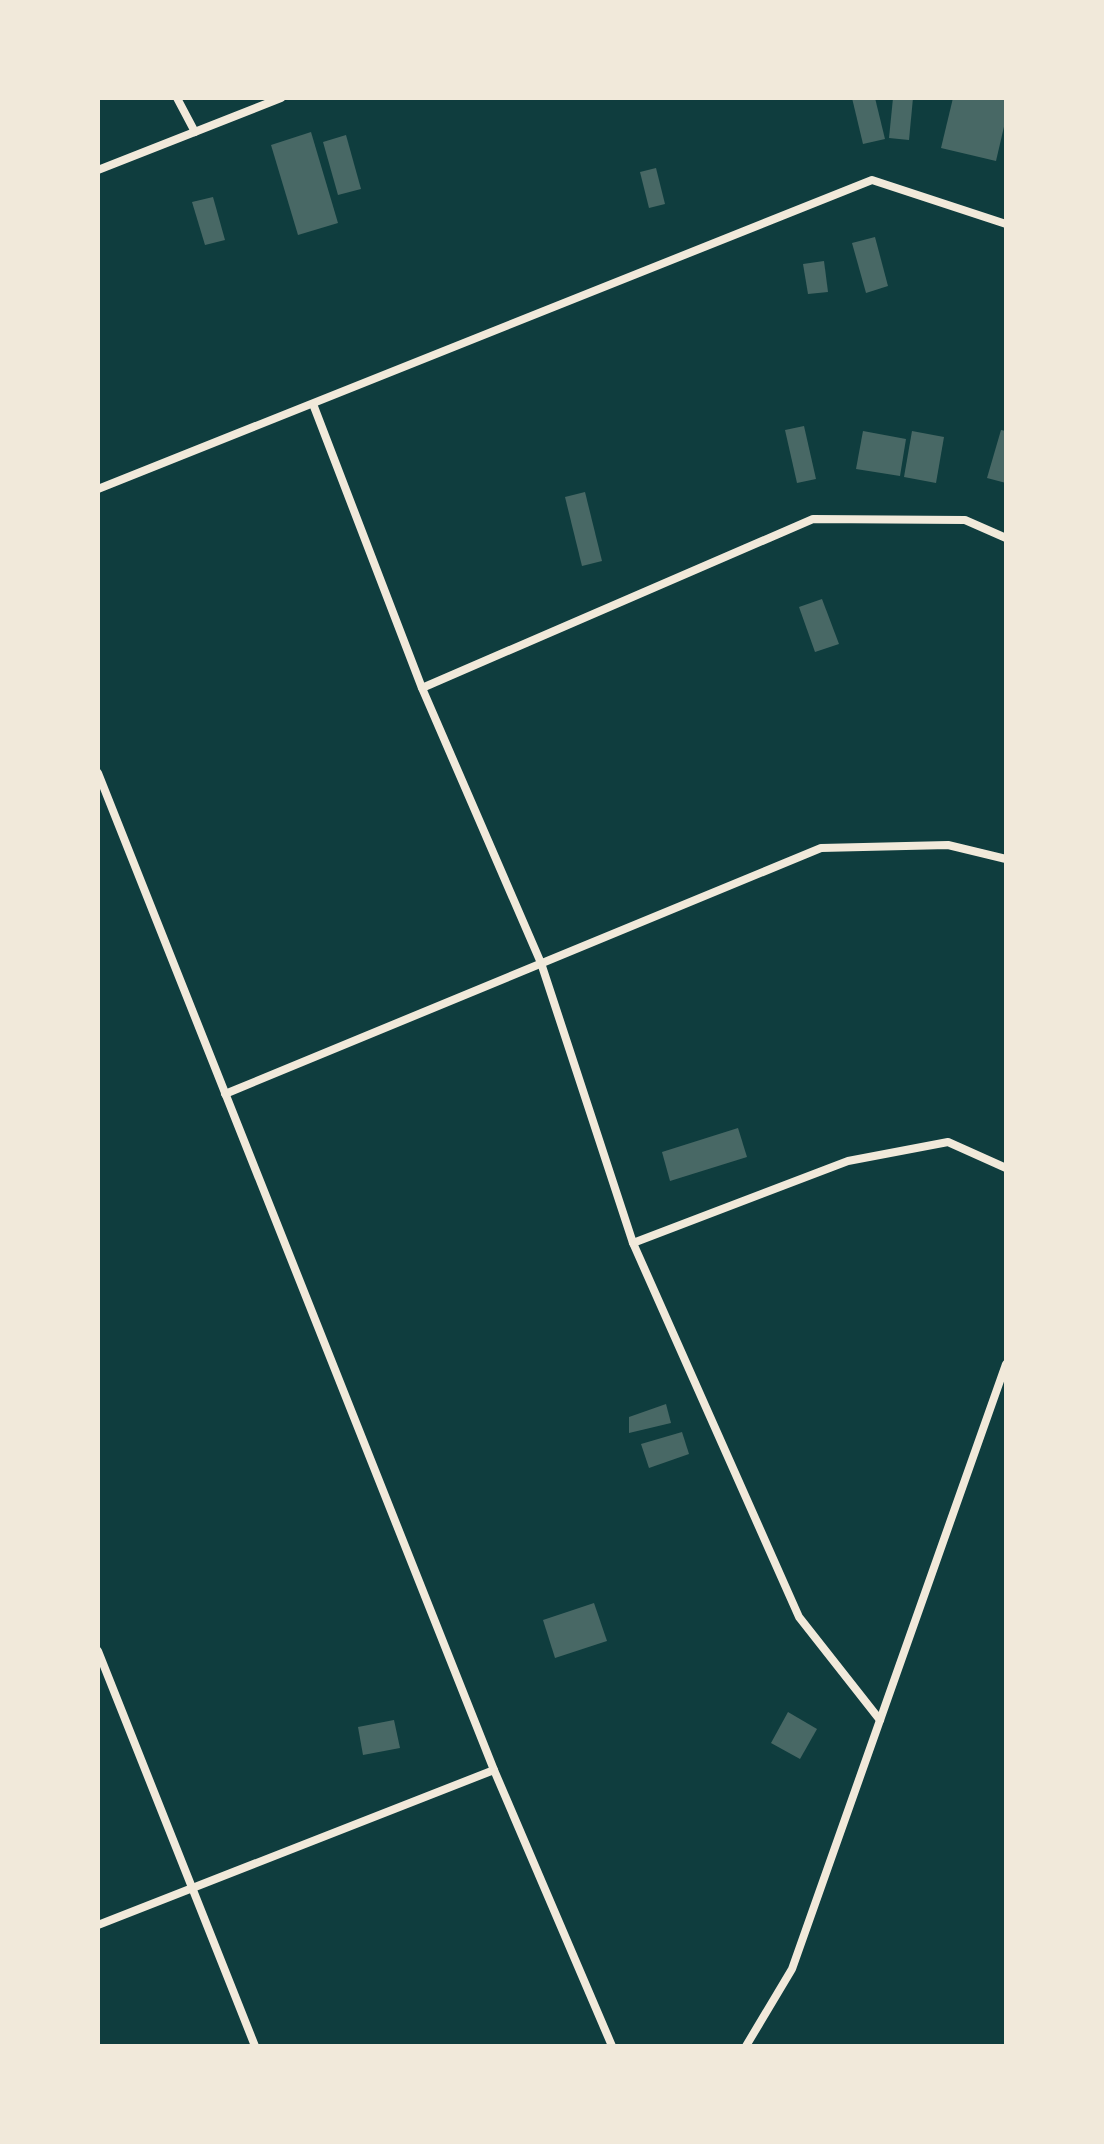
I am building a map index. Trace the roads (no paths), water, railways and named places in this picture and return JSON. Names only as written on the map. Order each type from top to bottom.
[{"type":"street","points":[[177,98],[195,132]]},
{"type":"street","points":[[98,170],[281,98]]},
{"type":"street","points":[[98,489],[872,180],[1006,224]]},
{"type":"street","points":[[313,404],[422,688],[541,963],[633,1243],[799,1617],[880,1720]]},
{"type":"street","points":[[422,688],[813,519],[965,520],[1006,538]]},
{"type":"street","points":[[98,773],[494,1770],[612,2046]]},
{"type":"street","points":[[225,1094],[821,848],[948,845],[1006,859]]},
{"type":"street","points":[[633,1243],[848,1161],[948,1142],[1006,1168]]},
{"type":"street","points":[[746,2046],[792,1969],[1006,1364]]},
{"type":"street","points":[[98,1651],[255,2046]]},
{"type":"street","points":[[98,1925],[494,1770]]}]
